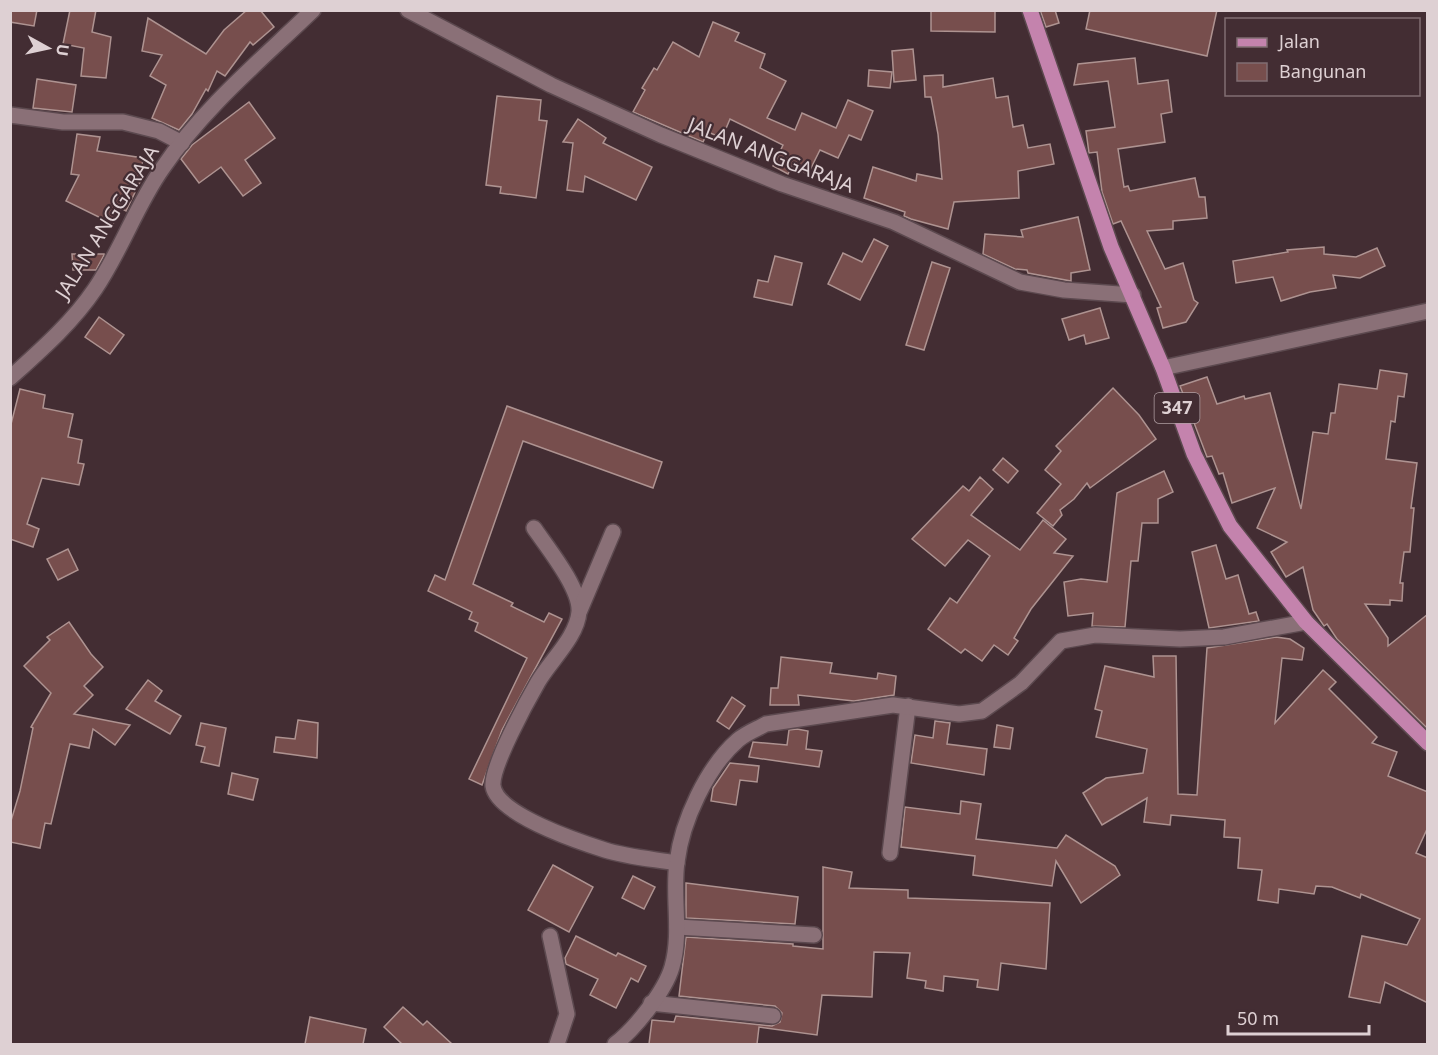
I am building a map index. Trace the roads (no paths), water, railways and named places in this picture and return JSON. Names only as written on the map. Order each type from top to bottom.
[{"type":"main road","name":"347","points":[[1030,10],[1111,247],[1163,368],[1194,454],[1230,526],[1306,622],[1428,743]]},
{"type":"street","name":"JALAN ANGGARAJA","points":[[10,378],[61,331],[83,306],[106,271],[162,168],[209,110],[313,10]]},
{"type":"street","name":"JALAN ANGGARAJA","points":[[408,10],[551,85],[661,135],[782,184],[894,222],[1020,282],[1064,290],[1133,295]]},
{"type":"street","points":[[10,116],[63,122],[123,122],[159,131],[182,143]]},
{"type":"street","points":[[1163,368],[1428,311]]},
{"type":"street","points":[[534,528],[572,585],[580,610]]},
{"type":"street","points":[[613,532],[573,629],[537,682],[499,761],[494,776],[495,792],[508,807],[537,823],[606,850],[677,863]]},
{"type":"street","points":[[615,1044],[661,990],[672,967],[677,927],[677,863],[684,830],[696,799],[713,771],[738,740],[766,724],[840,711],[893,705],[959,714],[982,711],[1021,684],[1061,641],[1095,635],[1180,639],[1224,637],[1306,622]]},
{"type":"street","points":[[890,853],[908,706]]},
{"type":"street","points":[[677,927],[814,935]]},
{"type":"street","points":[[550,936],[567,1014],[563,1032],[557,1044]]},
{"type":"street","points":[[651,1003],[773,1016]]}]
